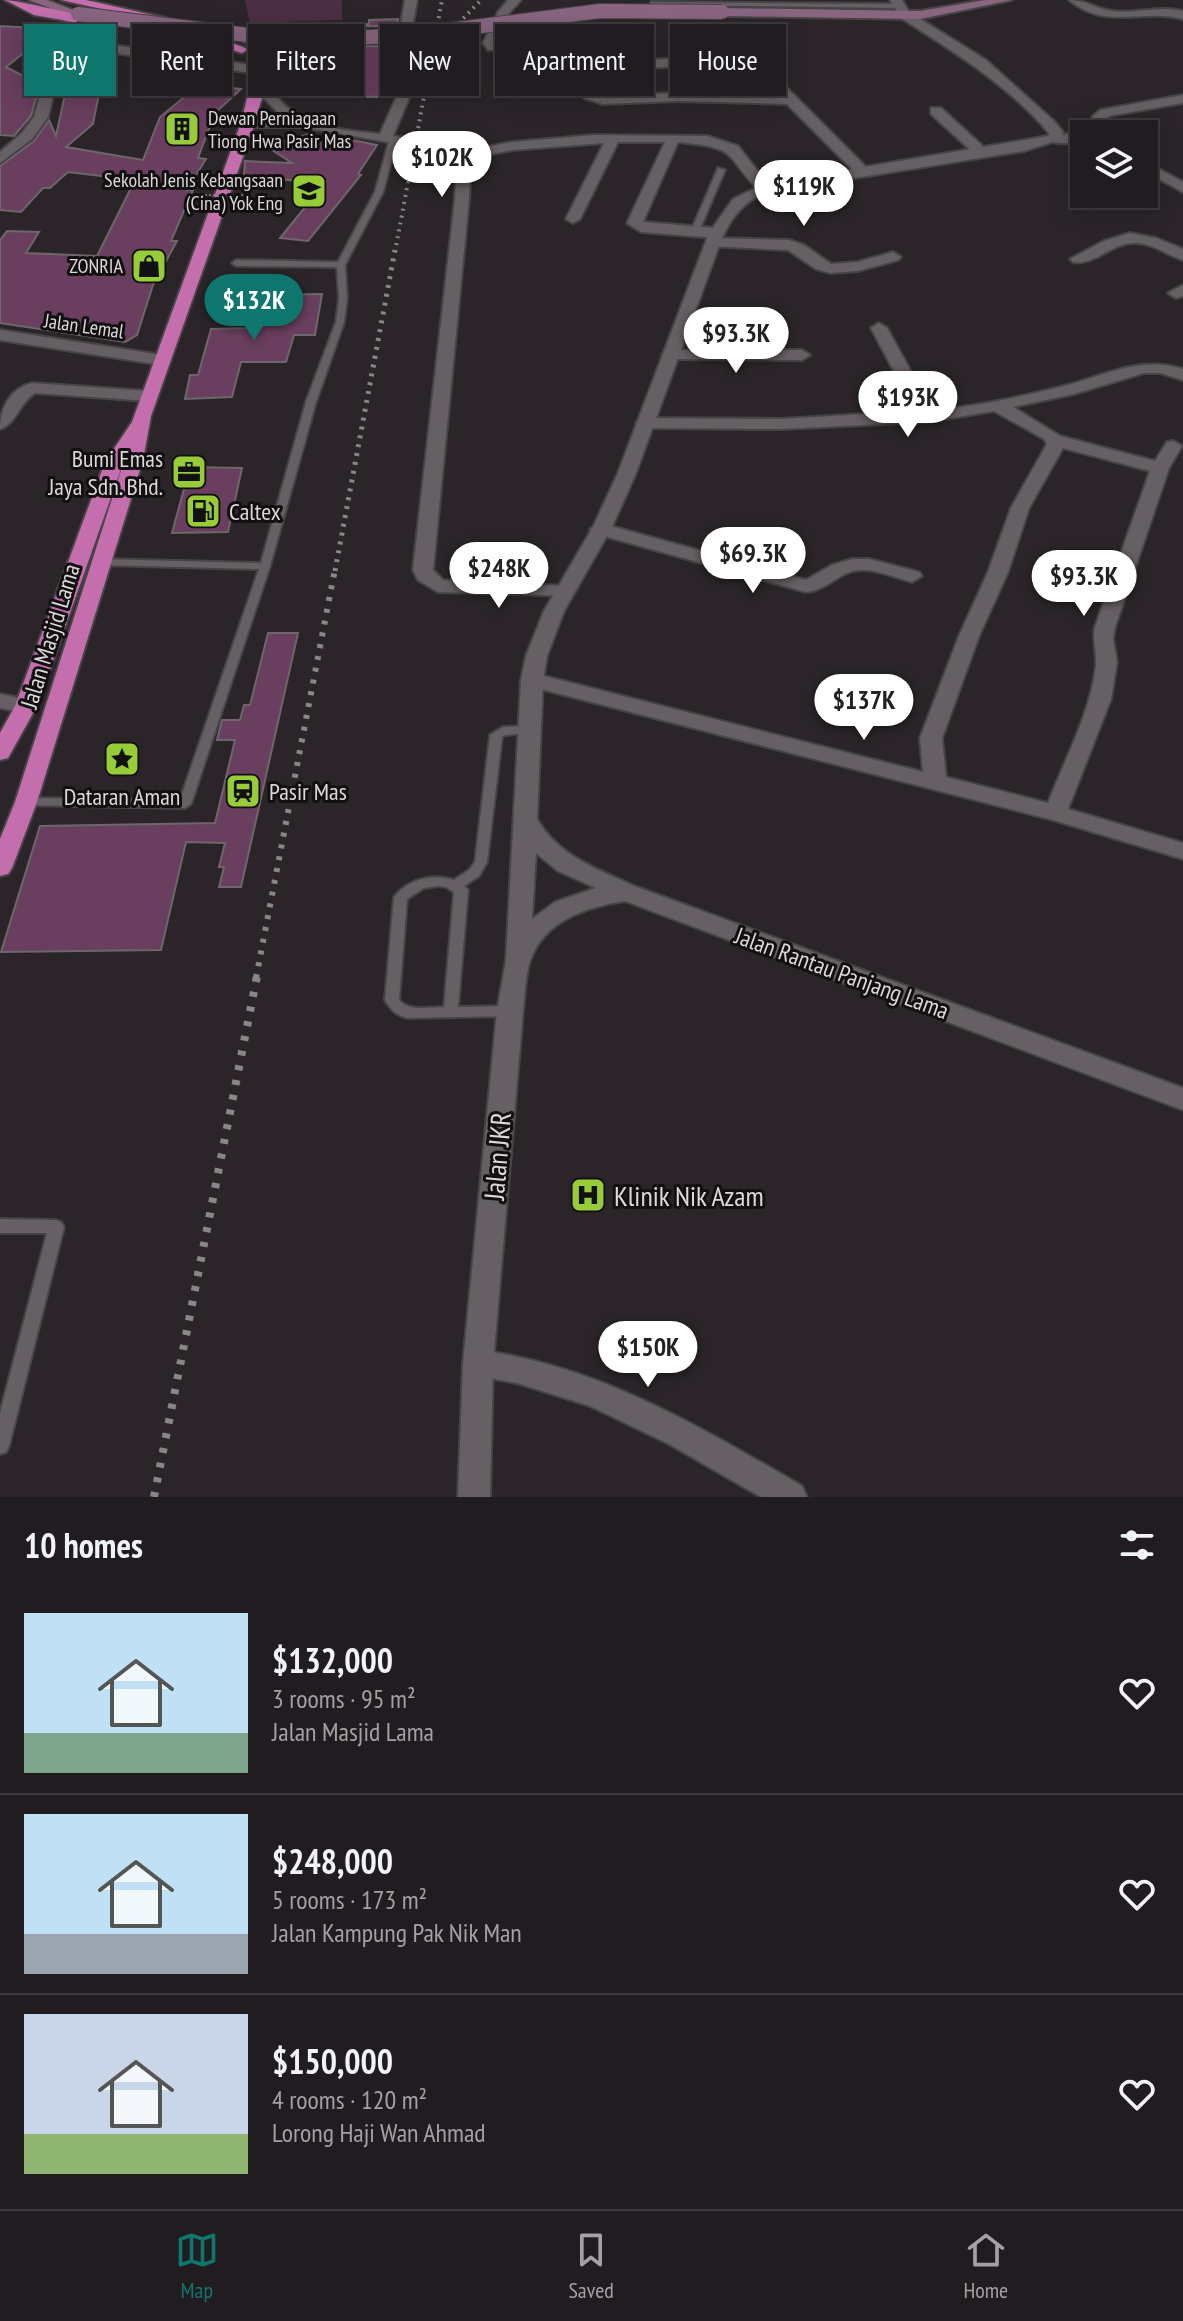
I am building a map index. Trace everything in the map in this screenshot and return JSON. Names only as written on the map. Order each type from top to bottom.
[{"type":"highway","points":[[11,0],[38,12],[221,41],[248,54]]},
{"type":"highway","points":[[67,0],[196,24]]},
{"type":"highway","name":"Jalan Masjid Lama","points":[[0,753],[26,706],[116,484],[248,123],[255,96]]},
{"type":"highway","name":"Jalan Masjid Lama","points":[[0,868],[26,802],[100,562],[116,484]]},
{"type":"main road","points":[[35,0],[75,16],[247,35],[330,39],[411,35],[600,11],[722,12],[900,7]]},
{"type":"main road","points":[[931,21],[1006,0]]},
{"type":"street","points":[[407,24],[411,0]]},
{"type":"street","points":[[498,24],[515,0]]},
{"type":"street","points":[[1075,0],[1108,15],[1172,12],[1183,15]]},
{"type":"street","points":[[900,7],[931,21],[1022,97],[1056,132],[1055,139]]},
{"type":"street","points":[[72,24],[75,16]]},
{"type":"street","points":[[495,31],[489,43],[495,47]]},
{"type":"street","points":[[116,50],[248,69]]},
{"type":"street","points":[[789,100],[678,97],[603,100],[589,95],[584,75],[592,69],[607,66],[740,59],[755,64],[863,172]]},
{"type":"street","points":[[0,159],[27,136],[41,117],[46,96]]},
{"type":"street","points":[[270,96],[282,113],[302,123]]},
{"type":"street","points":[[389,140],[405,96]]},
{"type":"street","points":[[1099,120],[1105,113],[1183,99]]},
{"type":"street","points":[[936,111],[982,153]]},
{"type":"street","points":[[248,123],[302,123],[424,144],[458,157],[513,144],[673,139],[730,146],[764,188],[1070,138]]},
{"type":"street","points":[[673,139],[635,223],[641,227],[695,231],[714,238],[796,246],[820,265],[833,268],[893,257]]},
{"type":"street","points":[[573,219],[612,140]]},
{"type":"street","points":[[458,157],[463,178],[462,199],[423,570],[425,576],[438,586],[564,592]]},
{"type":"street","points":[[1158,167],[1183,168]]},
{"type":"street","points":[[1158,175],[1183,188]]},
{"type":"street","name":"Jalan JKR","points":[[474,1497],[478,1364],[510,1011],[518,960],[528,730],[532,680],[540,641],[613,506],[714,238],[731,206],[764,188]]},
{"type":"street","points":[[1078,259],[1133,235],[1148,238],[1183,255]]},
{"type":"street","points":[[879,328],[927,417]]},
{"type":"street","name":"Jalan Lemal","points":[[0,335],[162,360]]},
{"type":"street","points":[[670,355],[802,355]]},
{"type":"street","points":[[645,423],[781,424],[927,417],[999,406],[1143,368],[1162,368],[1183,375]]},
{"type":"street","points":[[0,424],[23,393],[32,388],[145,406]]},
{"type":"street","points":[[999,406],[1054,440],[1160,468]]},
{"type":"street","points":[[935,784],[931,738],[969,636],[998,572],[1020,508],[1056,444],[1054,440]]},
{"type":"street","points":[[1055,813],[1100,699],[1107,662],[1103,639],[1105,627],[1160,468],[1173,446]]},
{"type":"street","points":[[600,529],[806,586],[827,581],[836,570],[850,565],[870,566],[912,576]]},
{"type":"street","points":[[532,680],[1055,813],[1183,851]]},
{"type":"street","points":[[0,701],[26,706]]},
{"type":"street","name":"Jalan Rantau Panjang Lama","points":[[524,816],[535,839],[556,860],[626,892],[1183,1099]]},
{"type":"street","points":[[518,960],[535,929],[558,912],[591,897],[626,892]]},
{"type":"street","points":[[478,1364],[506,1365],[538,1373],[613,1402],[719,1454],[791,1497]]},
{"type":"lane","points":[[653,3],[900,7]]},
{"type":"lane","points":[[26,802],[185,804],[265,566],[311,402],[340,322],[341,265],[379,192],[389,140]]},
{"type":"lane","points":[[695,231],[721,170]]},
{"type":"lane","points":[[236,263],[341,265]]},
{"type":"lane","points":[[100,562],[265,566]]},
{"type":"lane","points":[[510,1011],[407,1013],[397,1008],[392,1000],[401,897],[421,883],[456,885],[474,873],[481,862],[496,735],[503,731],[528,730]]},
{"type":"lane","points":[[451,1011],[461,897],[461,890],[456,885]]},
{"type":"lane","points":[[0,1226],[56,1227],[0,1446]]},
{"type":"path","points":[[201,195],[244,195]]},
{"type":"shaded area","points":[[245,0],[342,0],[342,20],[250,23]]},
{"type":"building","points":[[398,19],[397,24],[364,26],[369,24],[369,20]]},
{"type":"building","points":[[0,26],[24,27],[24,53],[6,67],[24,76],[24,96],[37,96],[31,116],[14,136],[0,135]]},
{"type":"building","points":[[364,46],[380,46],[380,97],[313,96],[364,96]]},
{"type":"building","points":[[232,88],[241,89],[215,113],[198,158],[206,159],[187,190],[193,190],[171,241],[177,241],[153,285],[137,335],[125,342],[0,323],[0,240],[7,231],[39,232],[26,253],[97,256],[135,180],[68,172],[50,188],[43,188],[21,212],[0,210],[0,166],[34,141],[49,120],[56,136],[65,96],[99,96],[93,124],[66,147],[143,160],[160,117],[185,96],[232,96]]},
{"type":"building","points":[[309,134],[319,141],[327,135],[377,145],[358,174],[361,175],[308,241],[280,238],[324,184],[244,175],[245,161],[292,163],[266,146]]},
{"type":"building","points":[[322,294],[315,335],[294,335],[286,362],[241,362],[232,397],[185,399],[190,375],[198,375],[211,329],[248,328],[257,295]]},
{"type":"building","points":[[190,467],[242,468],[228,532],[172,533]]},
{"type":"building","points":[[268,633],[298,633],[241,887],[219,887],[224,867],[219,867],[225,843],[186,842],[161,950],[1,952],[40,826],[215,823],[235,740],[217,740],[222,720],[240,720],[244,705],[250,705]]},
{"type":"railway","points":[[395,252],[442,0]]},
{"type":"railway","points":[[458,24],[481,0]]},
{"type":"railway","points":[[335,571],[395,250]]},
{"type":"railway","points":[[256,978],[335,569]]},
{"type":"railway","points":[[154,1497],[257,976]]},
{"type":"place","name":"Dewan Perniagaan Tiong Hwa Pasir Mas","points":[[182,129]]},
{"type":"place","name":"Sekolah Jenis Kebangsaan (Cina) Yok Eng","points":[[309,191]]},
{"type":"place","name":"ZONRIA","points":[[149,266]]},
{"type":"place","name":"Bumi Emas Jaya Sdn. Bhd.","points":[[189,472]]},
{"type":"place","name":"Caltex","points":[[203,511]]},
{"type":"place","name":"Dataran Aman","points":[[122,759]]},
{"type":"place","name":"Pasir Mas","points":[[243,791]]},
{"type":"place","name":"Klinik Nik Azam","points":[[588,1195]]}]
